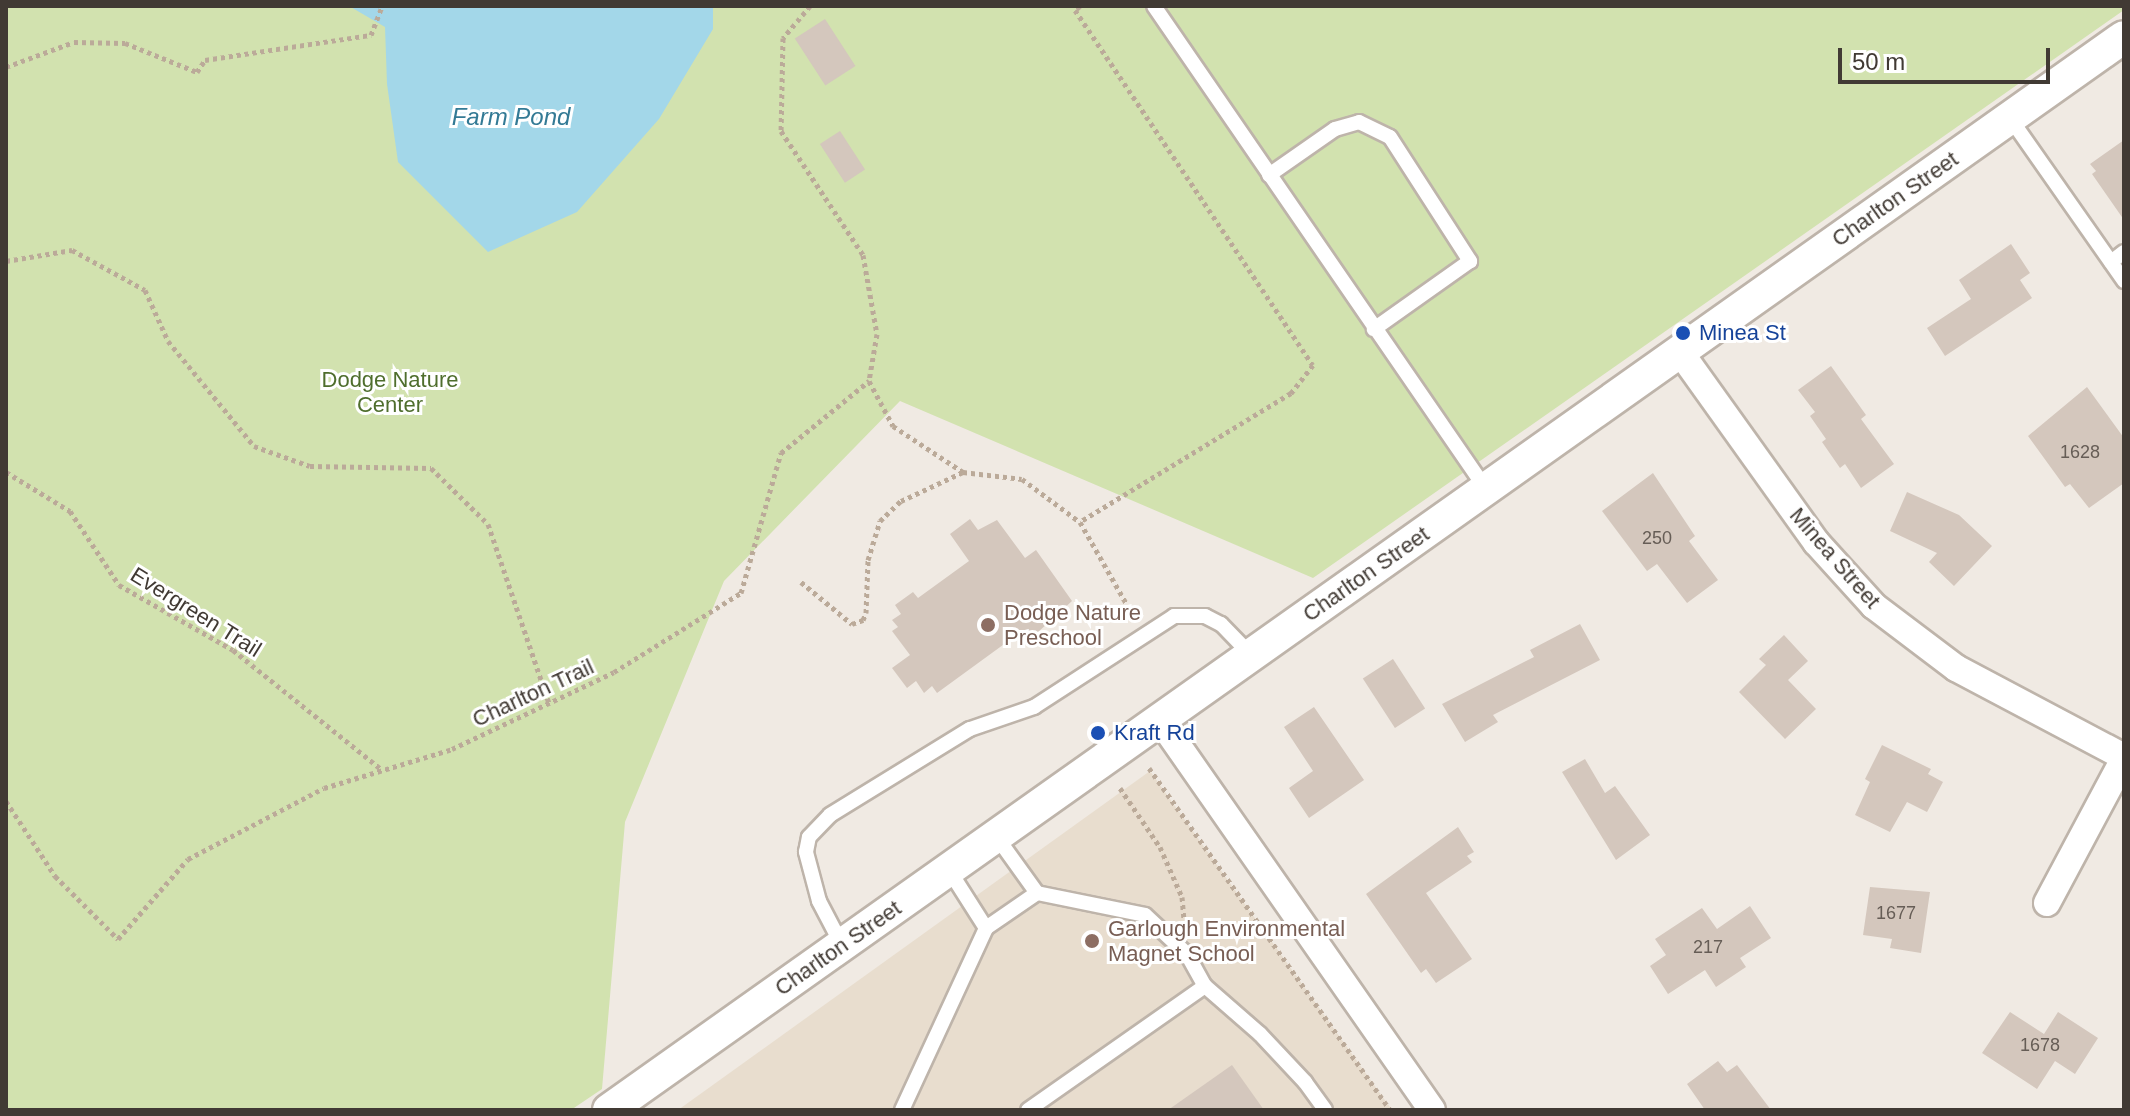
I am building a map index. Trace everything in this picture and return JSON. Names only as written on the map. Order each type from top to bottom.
[{"type":"street","name":"Charlton Street","points":[[609,1110],[2124,37]]},
{"type":"street","name":"Minea Street","points":[[1680,352],[1816,542],[1874,606],[1956,668],[2124,758]]},
{"type":"street","points":[[1160,720],[1432,1110]]},
{"type":"street","points":[[2047,903],[2124,758]]},
{"type":"lane","points":[[1154,6],[1486,489]]},
{"type":"lane","points":[[2010,118],[2124,281]]},
{"type":"lane","points":[[1269,175],[1335,129],[1359,122],[1390,137],[1470,261],[1374,329]]},
{"type":"lane","points":[[2111,262],[2124,252]]},
{"type":"lane","points":[[842,945],[819,901],[809,866],[809,837],[817,827],[970,729],[1034,707],[1143,633],[1174,616],[1205,616],[1221,624],[1251,656]]},
{"type":"lane","points":[[996,836],[1037,893],[1145,915],[1187,954],[1205,986],[1260,1034],[1305,1082],[1325,1110]]},
{"type":"lane","points":[[949,870],[986,928]]},
{"type":"lane","points":[[902,1110],[986,928],[1037,893]]},
{"type":"lane","points":[[1028,1110],[1205,986]]},
{"type":"path","points":[[6,67],[45,50],[87,42],[125,43],[197,72],[205,60],[371,35],[382,6]]},
{"type":"path","points":[[810,6],[783,38],[781,131],[863,255],[877,334],[869,381],[893,426],[963,472],[1022,479],[1080,522],[1143,633]]},
{"type":"path","points":[[1080,6],[1075,10],[1313,365],[1291,393],[1080,522]]},
{"type":"path","points":[[6,261],[72,250],[145,290],[168,341],[254,446],[310,466],[431,468],[488,524],[549,703]]},
{"type":"path","name":"Charlton Trail","points":[[6,801],[55,876],[118,939],[188,859],[324,788],[452,749],[614,672],[741,593],[781,453],[869,381]]},
{"type":"path","name":"Evergreen Trail","points":[[6,472],[70,511],[119,585],[233,650],[382,770]]},
{"type":"path","points":[[801,582],[852,624],[863,620],[866,613],[868,560],[880,521],[901,501],[963,472]]},
{"type":"path","points":[[1149,768],[1390,1110]]},
{"type":"path","points":[[1120,788],[1160,847],[1182,897],[1187,954]]},
{"type":"shaded area","name":"Garlough Environmental Magnet School","points":[[1150,771],[1392,1110],[678,1110]]},
{"type":"green space","name":"Dodge Nature Center","points":[[6,6],[2124,6],[2124,10],[1313,578],[900,401],[724,581],[625,822],[602,1089],[571,1110],[6,1110]]},
{"type":"water","name":"Farm Pond","points":[[349,6],[713,6],[713,29],[659,119],[577,212],[488,252],[398,162],[387,84],[385,27]]},
{"type":"building","points":[[825,19],[855,66],[825,86],[795,39]]},
{"type":"building","points":[[840,131],[865,170],[845,183],[820,144]]},
{"type":"building","points":[[2124,140],[2124,220],[2092,174],[2096,171],[2090,164]]},
{"type":"building","points":[[2011,244],[2030,273],[2020,280],[2032,298],[1945,356],[1927,328],[1971,299],[1959,280]]},
{"type":"building","points":[[1831,366],[1866,415],[1861,419],[1894,464],[1861,488],[1845,464],[1840,468],[1822,442],[1826,439],[1810,416],[1815,412],[1798,390]]},
{"type":"building","points":[[2087,387],[2124,438],[2124,483],[2089,508],[2070,484],[2065,487],[2028,436]]},
{"type":"building","points":[[1653,473],[1695,536],[1689,541],[1718,580],[1687,603],[1657,564],[1647,571],[1602,511]]},
{"type":"building","points":[[1907,492],[1959,515],[1992,546],[1954,586],[1929,562],[1937,553],[1890,531]]},
{"type":"building","points":[[970,519],[978,530],[997,520],[1025,558],[1036,550],[1072,601],[1025,644],[1018,634],[937,693],[932,686],[924,693],[916,681],[907,688],[892,668],[910,655],[892,631],[898,627],[892,620],[901,614],[895,605],[913,592],[918,598],[969,561],[950,534]]},
{"type":"building","points":[[1580,624],[1600,660],[1493,715],[1498,722],[1465,742],[1442,704],[1534,657],[1530,650]]},
{"type":"building","points":[[1784,635],[1808,661],[1788,680],[1816,709],[1785,739],[1739,692],[1766,665],[1759,659]]},
{"type":"building","points":[[1393,659],[1425,708],[1395,728],[1363,679]]},
{"type":"building","points":[[1314,707],[1364,780],[1309,818],[1289,788],[1313,771],[1284,727]]},
{"type":"building","points":[[1882,745],[1931,769],[1928,774],[1943,782],[1927,812],[1907,802],[1890,832],[1855,815],[1870,782],[1865,779]]},
{"type":"building","points":[[1585,759],[1605,793],[1615,786],[1650,835],[1616,860],[1562,772]]},
{"type":"building","points":[[1458,827],[1474,852],[1467,856],[1472,862],[1426,893],[1472,959],[1436,983],[1426,969],[1421,973],[1366,894]]},
{"type":"building","points":[[1870,887],[1930,892],[1921,953],[1890,948],[1892,939],[1863,935]]},
{"type":"building","points":[[1750,906],[1771,938],[1740,958],[1746,967],[1716,987],[1705,970],[1668,994],[1650,966],[1666,955],[1655,939],[1702,908],[1717,929]]},
{"type":"building","points":[[2010,1012],[2044,1034],[2058,1012],[2098,1038],[2075,1074],[2055,1061],[2037,1089],[1982,1053]]},
{"type":"building","points":[[1718,1061],[1727,1072],[1737,1065],[1771,1110],[1705,1110],[1687,1084]]},
{"type":"building","points":[[1232,1065],[1264,1110],[1168,1110]]},
{"type":"place","name":"Minea St","points":[[1683,333]]},
{"type":"place","name":"Dodge Nature Preschool","points":[[988,625]]},
{"type":"place","name":"Kraft Rd","points":[[1098,733]]},
{"type":"place","name":"Garlough Environmental Magnet School","points":[[1092,941]]}]
